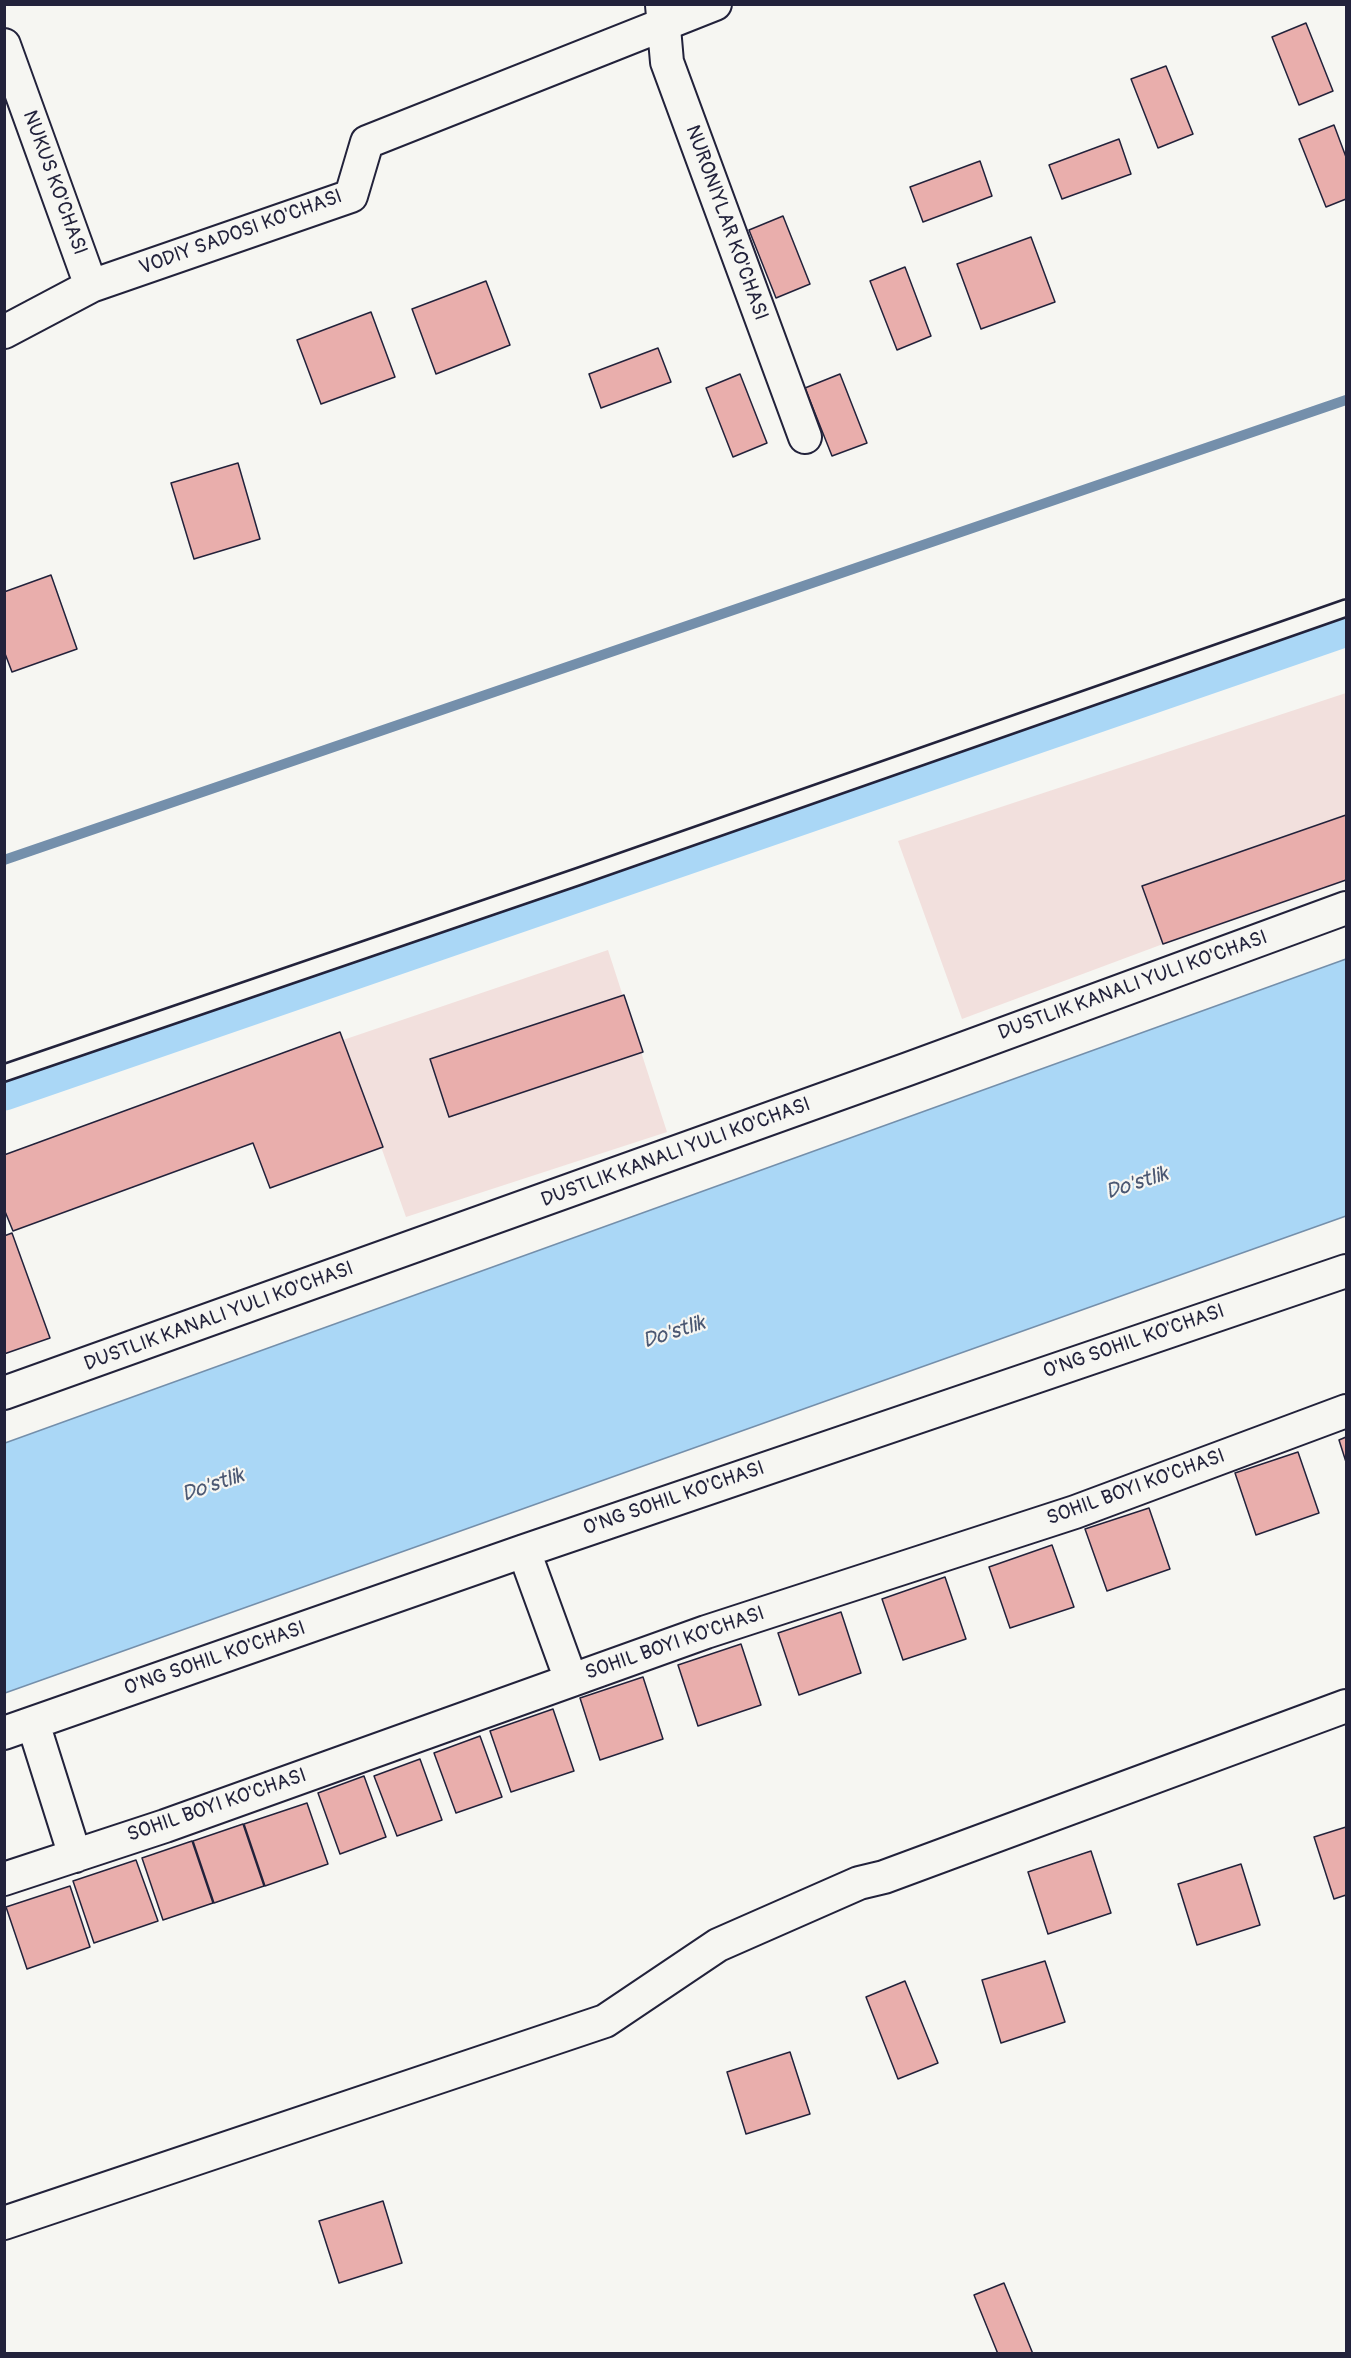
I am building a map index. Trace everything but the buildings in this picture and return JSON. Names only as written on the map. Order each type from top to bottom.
[{"type":"street","name":"VODIY SADOSI KO'CHASI","points":[[4,332],[91,286],[351,196],[367,142],[663,14],[716,4]]},
{"type":"street","name":"NURONIYLAR KO'CHASI","points":[[663,14],[667,62],[805,437]]},
{"type":"street","name":"NUKUS KO'CHASI","points":[[4,45],[91,286]]},
{"type":"street","name":"DUSTLIK KANALI YULI KO'CHASI","points":[[4,1394],[1347,908]]},
{"type":"street","name":"O'NG SOHIL KO'CHASI","points":[[19,1728],[524,1551],[1347,1271]]},
{"type":"street","name":"SOHIL BOYI KO'CHASI","points":[[4,1879],[165,1826],[706,1632],[1075,1512],[1347,1411]]},
{"type":"street","points":[[524,1551],[571,1680]]},
{"type":"street","points":[[4,2223],[605,2021],[718,1945],[859,1883],[884,1877],[1347,1706]]},
{"type":"street","points":[[19,1728],[75,1856]]},
{"type":"lane","points":[[4,1073],[603,868],[1347,608]]},
{"type":"shaded area","points":[[1346,693],[1346,880],[1163,944],[962,1019],[898,841]]},
{"type":"shaded area","points":[[608,950],[667,1132],[406,1217],[343,1040]]},
{"type":"water","name":"Do'stlik","points":[[1346,959],[1346,1216],[5,1693],[5,1443]]},
{"type":"waterway","points":[[4,860],[1346,400]]},
{"type":"waterway","points":[[4,1091],[1346,627]]}]
